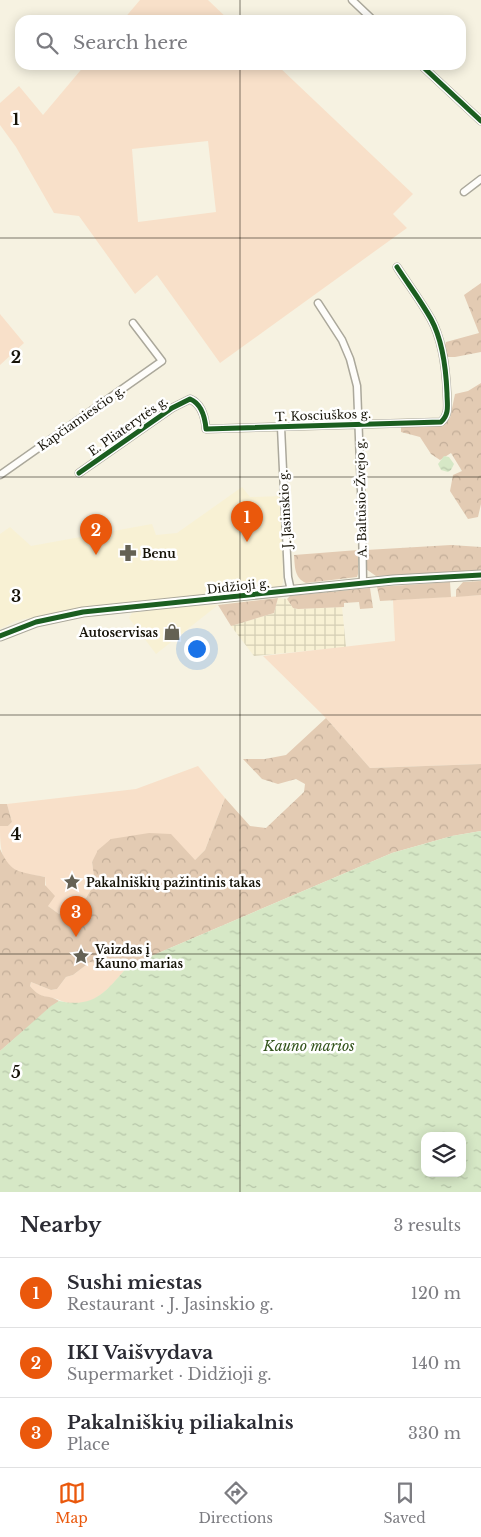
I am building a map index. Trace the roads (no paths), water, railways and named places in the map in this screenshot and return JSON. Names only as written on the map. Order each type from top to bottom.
[{"type":"main road","name":"Didžioji g.","points":[[0,636],[36,622],[83,612],[291,590],[481,574]]},
{"type":"street","points":[[352,0],[368,15]]},
{"type":"street","points":[[427,70],[481,121]]},
{"type":"street","points":[[464,192],[481,179]]},
{"type":"street","name":"T. Kosciuškos g.","points":[[190,399],[197,403],[201,409],[206,429],[441,422],[446,417],[447,411],[446,385],[439,338],[431,319],[397,267]]},
{"type":"street","name":"A. Baltūsio-Žvejo g.","points":[[318,303],[342,340],[350,359],[357,386],[363,584]]},
{"type":"street","name":"Kapčiamiesčio g.","points":[[0,475],[162,361],[133,323]]},
{"type":"street","name":"E. Pliaterytės g.","points":[[79,472],[172,408],[190,399]]},
{"type":"street","name":"J. Jasinskio g.","points":[[281,426],[288,577],[291,590]]},
{"type":"water","points":[[444,456],[449,457],[454,464],[448,472],[441,470],[438,464]]},
{"type":"water","name":"Kauno marios","points":[[481,831],[481,1192],[0,1192],[0,1051],[51,1006],[59,1001],[71,1003],[91,1000],[106,990],[128,966],[392,853],[452,836]]},
{"type":"place","name":"Sushi miestas","points":[[247,542]]},
{"type":"place","name":"Benu","points":[[128,553]]},
{"type":"place","name":"IKI Vaišvydava","points":[[96,555]]},
{"type":"place","name":"Autoservisas","points":[[172,632]]},
{"type":"place","name":"Pakalniškių pažintinis takas","points":[[72,882]]},
{"type":"place","name":"Pakalniškių piliakalnis","points":[[76,937]]},
{"type":"place","name":"Vaizdas į Kauno marias","points":[[81,956]]}]
